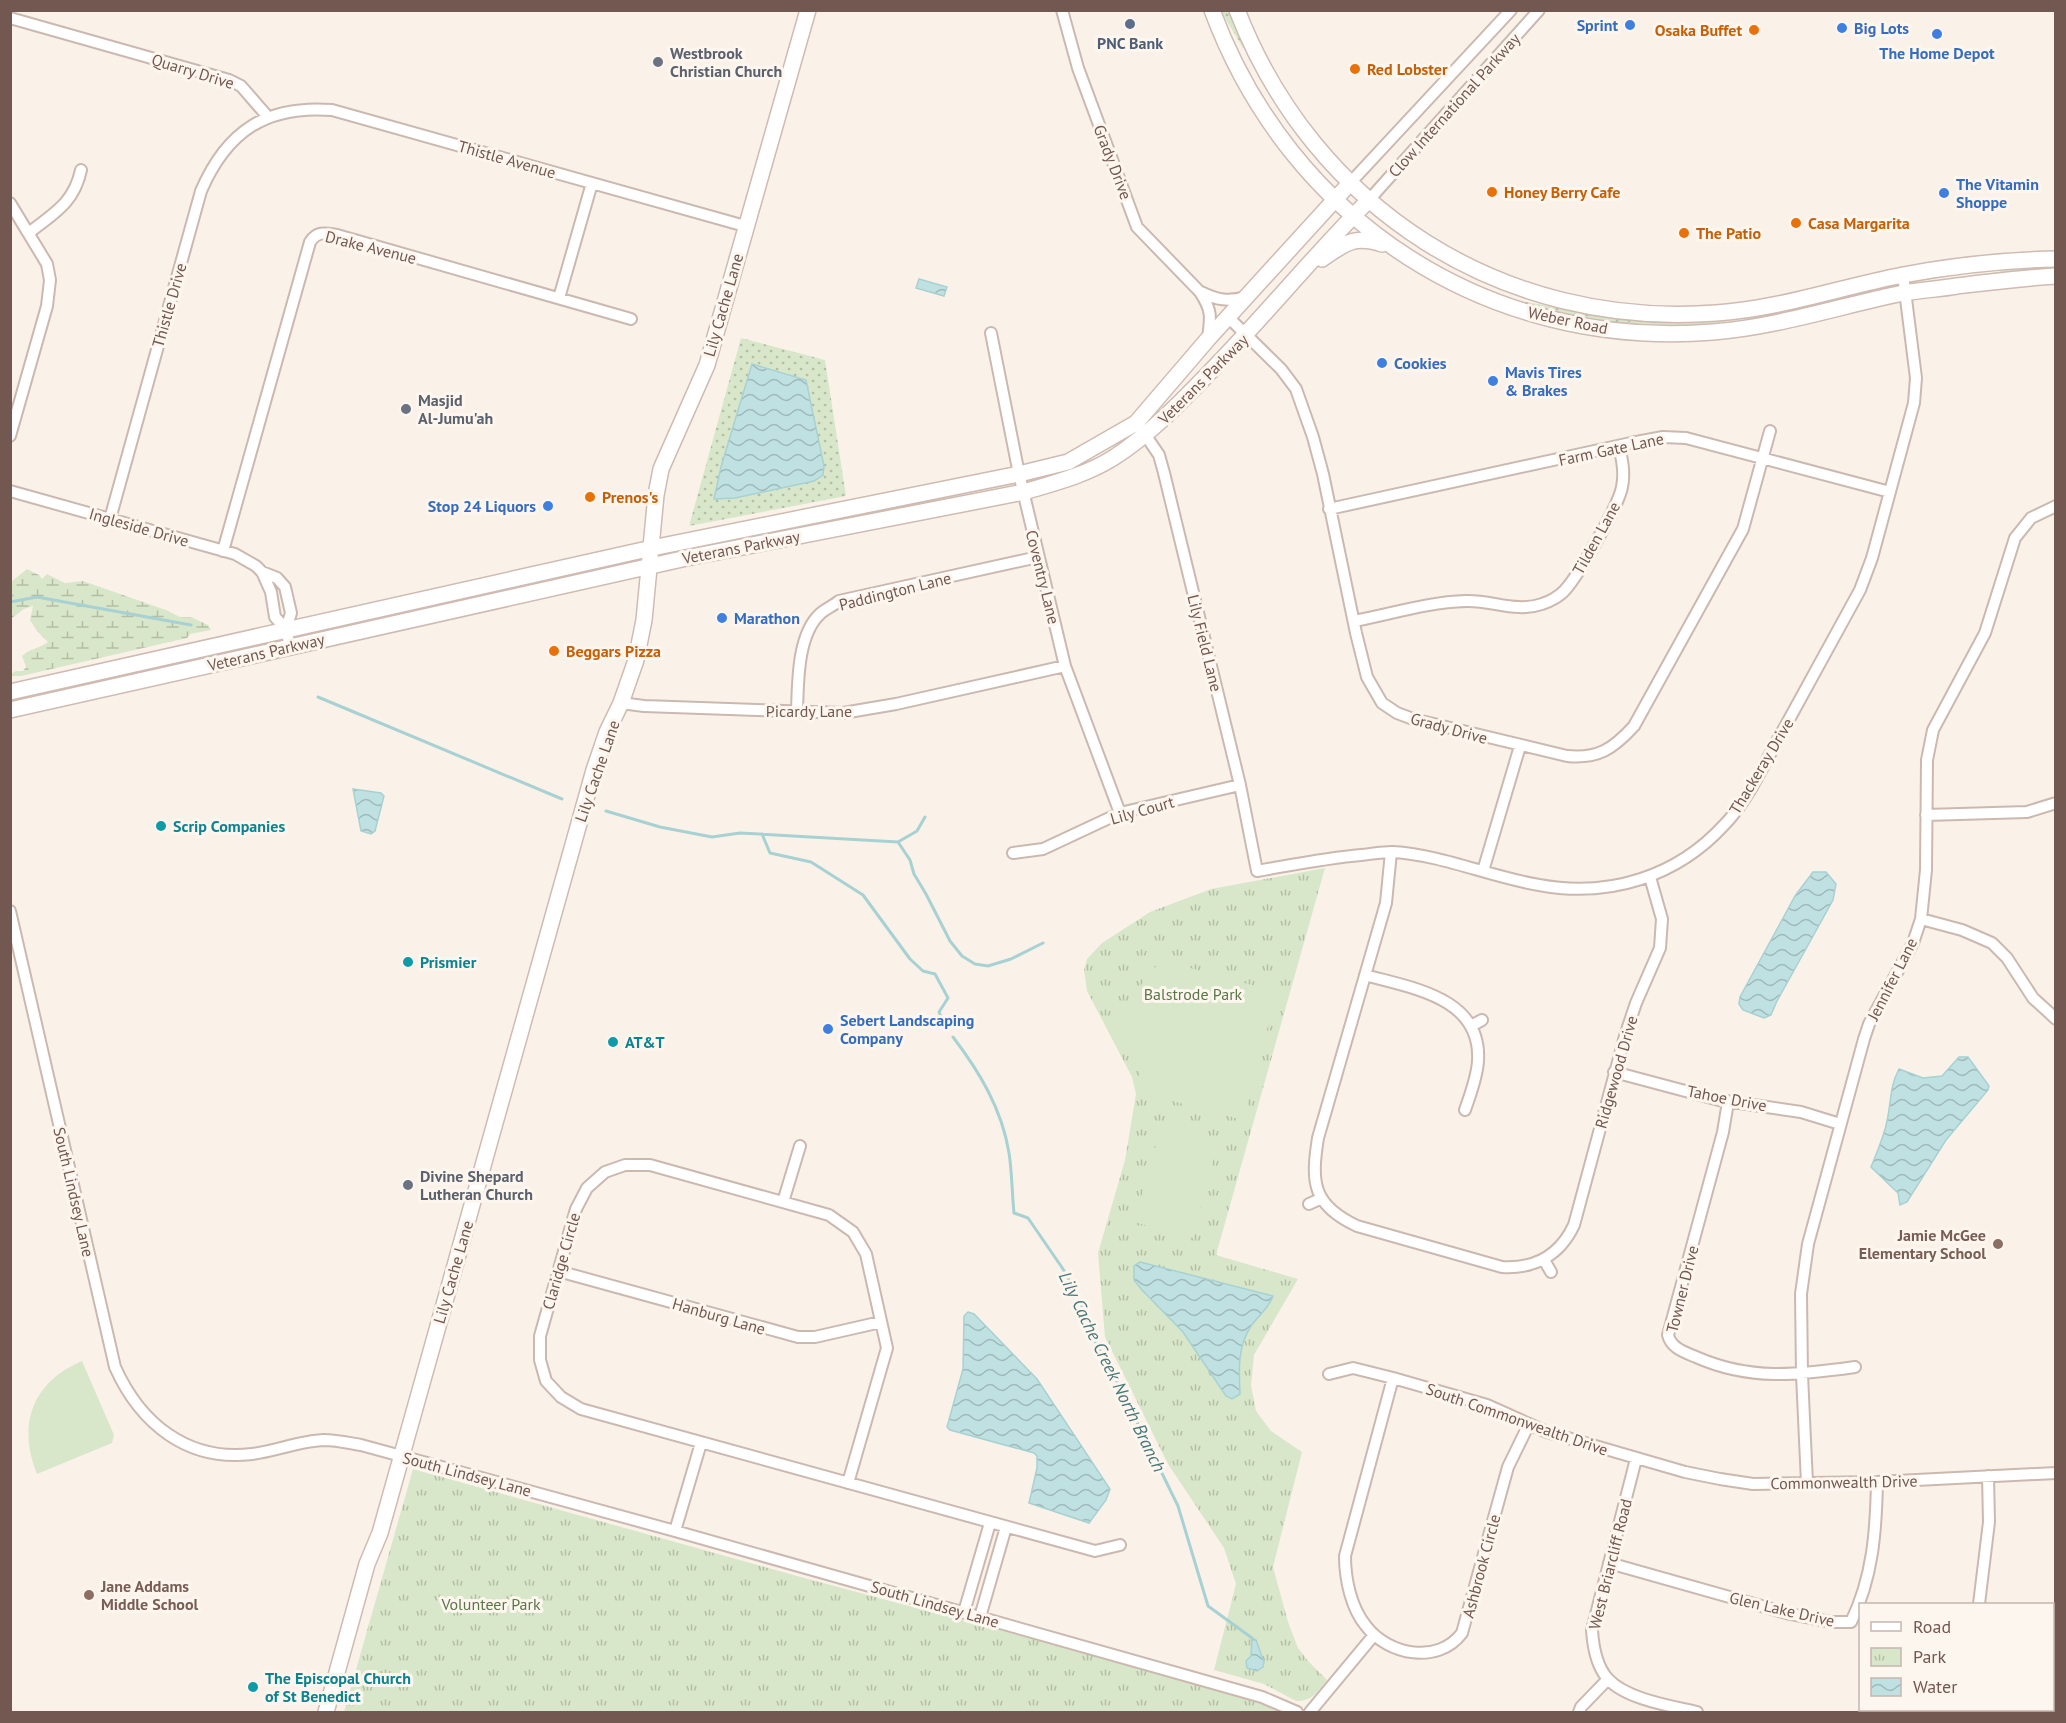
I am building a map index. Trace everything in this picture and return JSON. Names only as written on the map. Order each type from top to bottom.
[{"type":"main road","name":"Lily Cache Lane","points":[[326,1713],[367,1564],[380,1533],[402,1457],[594,770],[636,660],[644,620],[656,495],[661,469],[707,364],[808,10]]},
{"type":"main road","name":"Weber Road","points":[[1212,10],[1241,77],[1256,101],[1281,138],[1335,199],[1391,248],[1434,274],[1497,303],[1564,322],[1626,332],[1684,334],[1733,330],[1905,293],[2055,276]]},
{"type":"main road","name":"Weber Road","points":[[1237,10],[1275,88],[1316,144],[1369,200],[1418,238],[1468,267],[1524,291],[1587,307],[1661,314],[1717,313],[1792,301],[1904,275],[2055,258]]},
{"type":"main road","name":"Veterans Parkway","points":[[10,710],[692,557],[1024,492],[1073,477],[1112,459],[1141,428],[1208,339],[1351,182]]},
{"type":"main road","name":"Veterans Parkway","points":[[10,692],[652,548],[1019,474],[1068,462],[1141,428],[1175,408],[1247,334],[1369,200]]},
{"type":"main road","points":[[1302,272],[1355,240],[1368,240],[1391,248]]},
{"type":"main road","name":"Lily Cache Lane","points":[[336,1713],[377,1564],[380,1533]]},
{"type":"street","name":"Grady Drive","points":[[1062,10],[1081,78],[1137,227],[1200,292],[1208,305],[1211,316],[1208,339]]},
{"type":"street","name":"Clow International Parkway","points":[[1351,182],[1511,10]]},
{"type":"street","name":"Clow International Parkway","points":[[1369,200],[1539,10]]},
{"type":"street","name":"Quarry Drive","points":[[10,18],[229,80],[241,86],[268,117]]},
{"type":"street","name":"Thistle Avenue","points":[[268,117],[278,113],[311,108],[332,110],[745,226]]},
{"type":"street","name":"Thistle Drive","points":[[110,519],[201,191],[219,156],[233,141],[268,117]]},
{"type":"street","points":[[30,232],[67,203],[76,188],[81,170]]},
{"type":"street","points":[[559,298],[592,183]]},
{"type":"street","points":[[10,203],[30,232],[47,264],[50,291],[10,436]]},
{"type":"street","name":"Drake Avenue","points":[[224,550],[313,231],[337,235],[631,319]]},
{"type":"street","name":"Thackeray Drive","points":[[1257,871],[1326,858],[1391,852],[1426,856],[1538,885],[1569,889],[1604,888],[1650,877],[1673,865],[1709,840],[1731,817],[1752,787],[1860,590],[1872,558],[1914,403],[1916,378],[1904,275]]},
{"type":"street","name":"Grady Drive","points":[[1200,292],[1217,299],[1232,301],[1248,296]]},
{"type":"street","name":"Grady Drive","points":[[1228,317],[1281,369],[1296,389],[1313,437],[1367,677],[1382,703],[1397,714],[1413,719],[1567,756],[1583,758],[1599,754],[1618,743],[1634,726],[1743,530],[1770,430]]},
{"type":"street","name":"Coventry Lane","points":[[991,333],[1019,474],[1065,666],[1120,813]]},
{"type":"street","name":"Lily Field Lane","points":[[1141,428],[1159,455],[1164,472],[1240,785],[1257,871]]},
{"type":"street","name":"Farm Gate Lane","points":[[1329,509],[1674,436],[1890,492]]},
{"type":"street","name":"Tilden Lane","points":[[1354,621],[1445,602],[1469,600],[1515,608],[1531,607],[1544,604],[1564,592],[1576,577],[1617,502],[1622,488],[1623,474],[1619,446]]},
{"type":"street","name":"Ingleside Drive","points":[[10,491],[224,550],[247,560],[262,572],[271,592],[275,617],[286,629],[290,647]]},
{"type":"street","name":"Jennifer Lane","points":[[1807,1483],[1801,1294],[1808,1244],[1869,1024],[1913,943],[1921,919],[1926,870],[1927,760],[1933,730],[1985,633],[2015,538],[2031,518],[2055,506]]},
{"type":"street","name":"Paddington Lane","points":[[797,712],[800,666],[805,637],[818,615],[839,601],[1038,557]]},
{"type":"street","name":"Picardy Lane","points":[[621,703],[646,706],[843,713],[896,704],[1065,666]]},
{"type":"street","points":[[1483,871],[1520,746]]},
{"type":"street","name":"Lily Court","points":[[1013,853],[1043,849],[1120,813],[1240,785]]},
{"type":"street","points":[[1926,815],[2027,812],[2055,803]]},
{"type":"street","points":[[1391,852],[1386,903],[1318,1138],[1314,1165],[1320,1199],[1341,1218],[1357,1226],[1494,1265],[1519,1267],[1544,1260],[1551,1272]]},
{"type":"street","name":"Ridgewood Drive","points":[[1544,1260],[1563,1244],[1574,1225],[1614,1072],[1636,1003],[1660,948],[1662,919],[1650,877]]},
{"type":"street","name":"South Lindsey Lane","points":[[10,911],[115,1367],[133,1400],[154,1425],[168,1434],[189,1446],[212,1453],[234,1456],[326,1440],[361,1445],[1262,1697],[1297,1713]]},
{"type":"street","points":[[1921,919],[1962,930],[1992,943],[2007,958],[2033,998],[2055,1019]]},
{"type":"street","points":[[1365,975],[1431,993],[1448,1002],[1471,1026],[1477,1043],[1478,1061],[1465,1110]]},
{"type":"street","points":[[1471,1026],[1482,1020]]},
{"type":"street","name":"Tahoe Drive","points":[[1614,1072],[1728,1102],[1801,1112],[1840,1124]]},
{"type":"street","name":"Towner Drive","points":[[1728,1102],[1723,1132],[1668,1335],[1669,1339],[1675,1347],[1725,1368],[1749,1373],[1802,1375]]},
{"type":"street","points":[[783,1202],[800,1146]]},
{"type":"street","name":"Claridge Circle","points":[[848,1483],[887,1348],[866,1254],[854,1232],[829,1215],[650,1165],[625,1165],[605,1172],[587,1188],[576,1209],[540,1336],[540,1360],[546,1381],[561,1397],[581,1409],[990,1523],[1095,1551],[1120,1545]]},
{"type":"street","points":[[1309,1204],[1320,1199]]},
{"type":"street","name":"Hanburg Lane","points":[[558,1271],[798,1337],[815,1337],[881,1322]]},
{"type":"street","points":[[1802,1375],[1855,1367]]},
{"type":"street","name":"South Commonwealth Drive","points":[[1329,1374],[1353,1368],[1393,1378],[1486,1405],[1547,1432],[1636,1459]]},
{"type":"street","name":"Ashbrook Circle","points":[[1393,1378],[1345,1556],[1346,1574],[1361,1620],[1374,1635],[1396,1647],[1417,1653],[1437,1652],[1456,1640],[1465,1626],[1508,1467],[1529,1424]]},
{"type":"street","points":[[675,1531],[701,1443]]},
{"type":"street","name":"Commonwealth Drive","points":[[1636,1459],[1720,1479],[1754,1484],[1877,1482],[2055,1473]]},
{"type":"street","name":"West Briarcliff Road","points":[[1608,1679],[1593,1647],[1592,1630],[1636,1459]]},
{"type":"street","points":[[1978,1603],[1987,1542],[1988,1476]]},
{"type":"street","name":"Glen Lake Drive","points":[[1860,1603],[1871,1567],[1876,1530],[1877,1482]]},
{"type":"street","points":[[964,1612],[990,1523]]},
{"type":"street","points":[[980,1617],[1006,1527]]},
{"type":"street","name":"Glen Lake Drive","points":[[1609,1563],[1790,1614],[1831,1622],[1851,1622],[1859,1606]]},
{"type":"street","points":[[1310,1713],[1374,1635]]},
{"type":"street","points":[[1579,1713],[1581,1707],[1608,1679],[1639,1697],[1696,1713]]},
{"type":"green space","points":[[1221,11],[1231,11],[1246,46],[1243,48]]},
{"type":"green space","points":[[2043,265],[2054,267],[2054,269],[1992,275],[1992,273],[2021,267]]},
{"type":"green space","points":[[1521,301],[1660,320],[1727,318],[1727,321],[1699,327],[1646,327],[1574,318],[1519,304]]},
{"type":"green space","points":[[741,338],[825,360],[846,496],[689,526]]},
{"type":"green space","points":[[27,569],[42,579],[47,574],[65,583],[83,581],[180,617],[191,617],[208,625],[211,630],[190,634],[187,638],[21,676],[12,676],[11,674],[23,671],[26,667],[22,656],[48,642],[30,620],[33,606],[24,609],[11,619],[11,582]]},
{"type":"green space","name":"Balstrode Park","points":[[1325,868],[1216,1255],[1298,1279],[1254,1355],[1251,1385],[1256,1411],[1271,1431],[1302,1452],[1273,1567],[1288,1622],[1298,1648],[1327,1680],[1310,1698],[1296,1701],[1264,1684],[1214,1670],[1236,1584],[1224,1548],[1168,1464],[1105,1337],[1098,1253],[1125,1160],[1136,1094],[1132,1077],[1087,991],[1084,970],[1087,959],[1102,943],[1150,912],[1211,889]]},
{"type":"green space","points":[[1161,960],[1277,992],[1243,1120],[1150,1095],[1113,1020]]},
{"type":"green space","points":[[1162,1124],[1219,1140],[1192,1238],[1134,1222]]},
{"type":"green space","points":[[82,1361],[114,1435],[112,1443],[37,1474],[31,1456],[29,1439],[29,1422],[33,1407],[51,1381]]},
{"type":"green space","name":"Volunteer Park","points":[[413,1469],[808,1579],[1288,1707],[1296,1712],[344,1712]]},
{"type":"water","points":[[919,279],[947,287],[944,296],[916,288]]},
{"type":"water","points":[[752,364],[806,380],[824,466],[823,475],[814,481],[735,498],[714,499],[721,467]]},
{"type":"water","points":[[353,789],[381,793],[384,796],[375,831],[371,834],[361,831]]},
{"type":"water","points":[[1813,872],[1826,872],[1836,884],[1833,900],[1771,1015],[1764,1018],[1743,1010],[1739,1004],[1740,997],[1795,896]]},
{"type":"water","points":[[1959,1057],[1968,1057],[1989,1086],[1988,1090],[1946,1140],[1907,1202],[1900,1205],[1898,1193],[1871,1167],[1886,1127],[1896,1075],[1899,1069],[1923,1078],[1942,1076]]},
{"type":"water","points":[[1140,1262],[1273,1296],[1251,1326],[1243,1342],[1240,1359],[1240,1394],[1232,1399],[1226,1396],[1183,1332],[1134,1280],[1134,1266]]},
{"type":"water","points":[[968,1312],[974,1314],[1037,1379],[1110,1489],[1106,1500],[1089,1523],[1029,1503],[1037,1468],[1037,1456],[1034,1453],[950,1430],[947,1427],[963,1369],[964,1316]]},
{"type":"water","points":[[1252,1638],[1256,1640],[1264,1662],[1263,1667],[1257,1671],[1247,1668],[1246,1661],[1251,1656]]},
{"type":"waterway","name":"Lily Cache Creek North Branch","points":[[10,602],[37,597],[191,625]]},
{"type":"waterway","points":[[318,697],[562,799]]},
{"type":"waterway","points":[[606,811],[660,827],[712,837],[740,833],[898,842],[917,831],[925,817]]},
{"type":"waterway","name":"Lily Cache Creek North Branch","points":[[762,834],[770,853],[811,862],[863,895],[910,959],[923,971],[935,974],[948,998],[939,1012],[944,1023]]},
{"type":"waterway","points":[[898,842],[910,860],[914,874],[950,941],[962,956],[975,964],[988,966],[1011,959],[1043,943]]},
{"type":"waterway","name":"Lily Cache Creek North Branch","points":[[953,1037],[972,1063],[1001,1121],[1009,1153],[1014,1213],[1028,1218],[1063,1269],[1081,1301],[1085,1321],[1178,1506],[1208,1606],[1252,1638]]},
{"type":"place","name":"PNC Bank","points":[[1130,24]]},
{"type":"place","name":"Sprint","points":[[1630,25]]},
{"type":"place","name":"Big Lots","points":[[1842,28]]},
{"type":"place","name":"Osaka Buffet","points":[[1754,30]]},
{"type":"place","name":"The Home Depot","points":[[1937,34]]},
{"type":"place","name":"Westbrook Christian Church","points":[[658,62]]},
{"type":"place","name":"Red Lobster","points":[[1355,69]]},
{"type":"place","name":"Honey Berry Cafe","points":[[1492,192]]},
{"type":"place","name":"The Vitamin Shoppe","points":[[1944,193]]},
{"type":"place","name":"Casa Margarita","points":[[1796,223]]},
{"type":"place","name":"The Patio","points":[[1684,233]]},
{"type":"place","name":"Cookies","points":[[1382,363]]},
{"type":"place","name":"Mavis Tires & Brakes","points":[[1493,381]]},
{"type":"place","name":"Masjid Al-Jumu'ah","points":[[406,409]]},
{"type":"place","name":"Prenos's","points":[[590,497]]},
{"type":"place","name":"Stop 24 Liquors","points":[[548,506]]},
{"type":"place","name":"Marathon","points":[[722,618]]},
{"type":"place","name":"Beggars Pizza","points":[[554,651]]},
{"type":"place","name":"Scrip Companies","points":[[161,826]]},
{"type":"place","name":"Prismier","points":[[408,962]]},
{"type":"place","name":"Sebert Landscaping Company","points":[[828,1029]]},
{"type":"place","name":"AT&T","points":[[613,1042]]},
{"type":"place","name":"Divine Shepard Lutheran Church","points":[[408,1185]]},
{"type":"place","name":"Jamie McGee Elementary School","points":[[1998,1244]]},
{"type":"place","name":"Jane Addams Middle School","points":[[89,1595]]},
{"type":"place","name":"The Episcopal Church of St Benedict","points":[[253,1687]]}]
